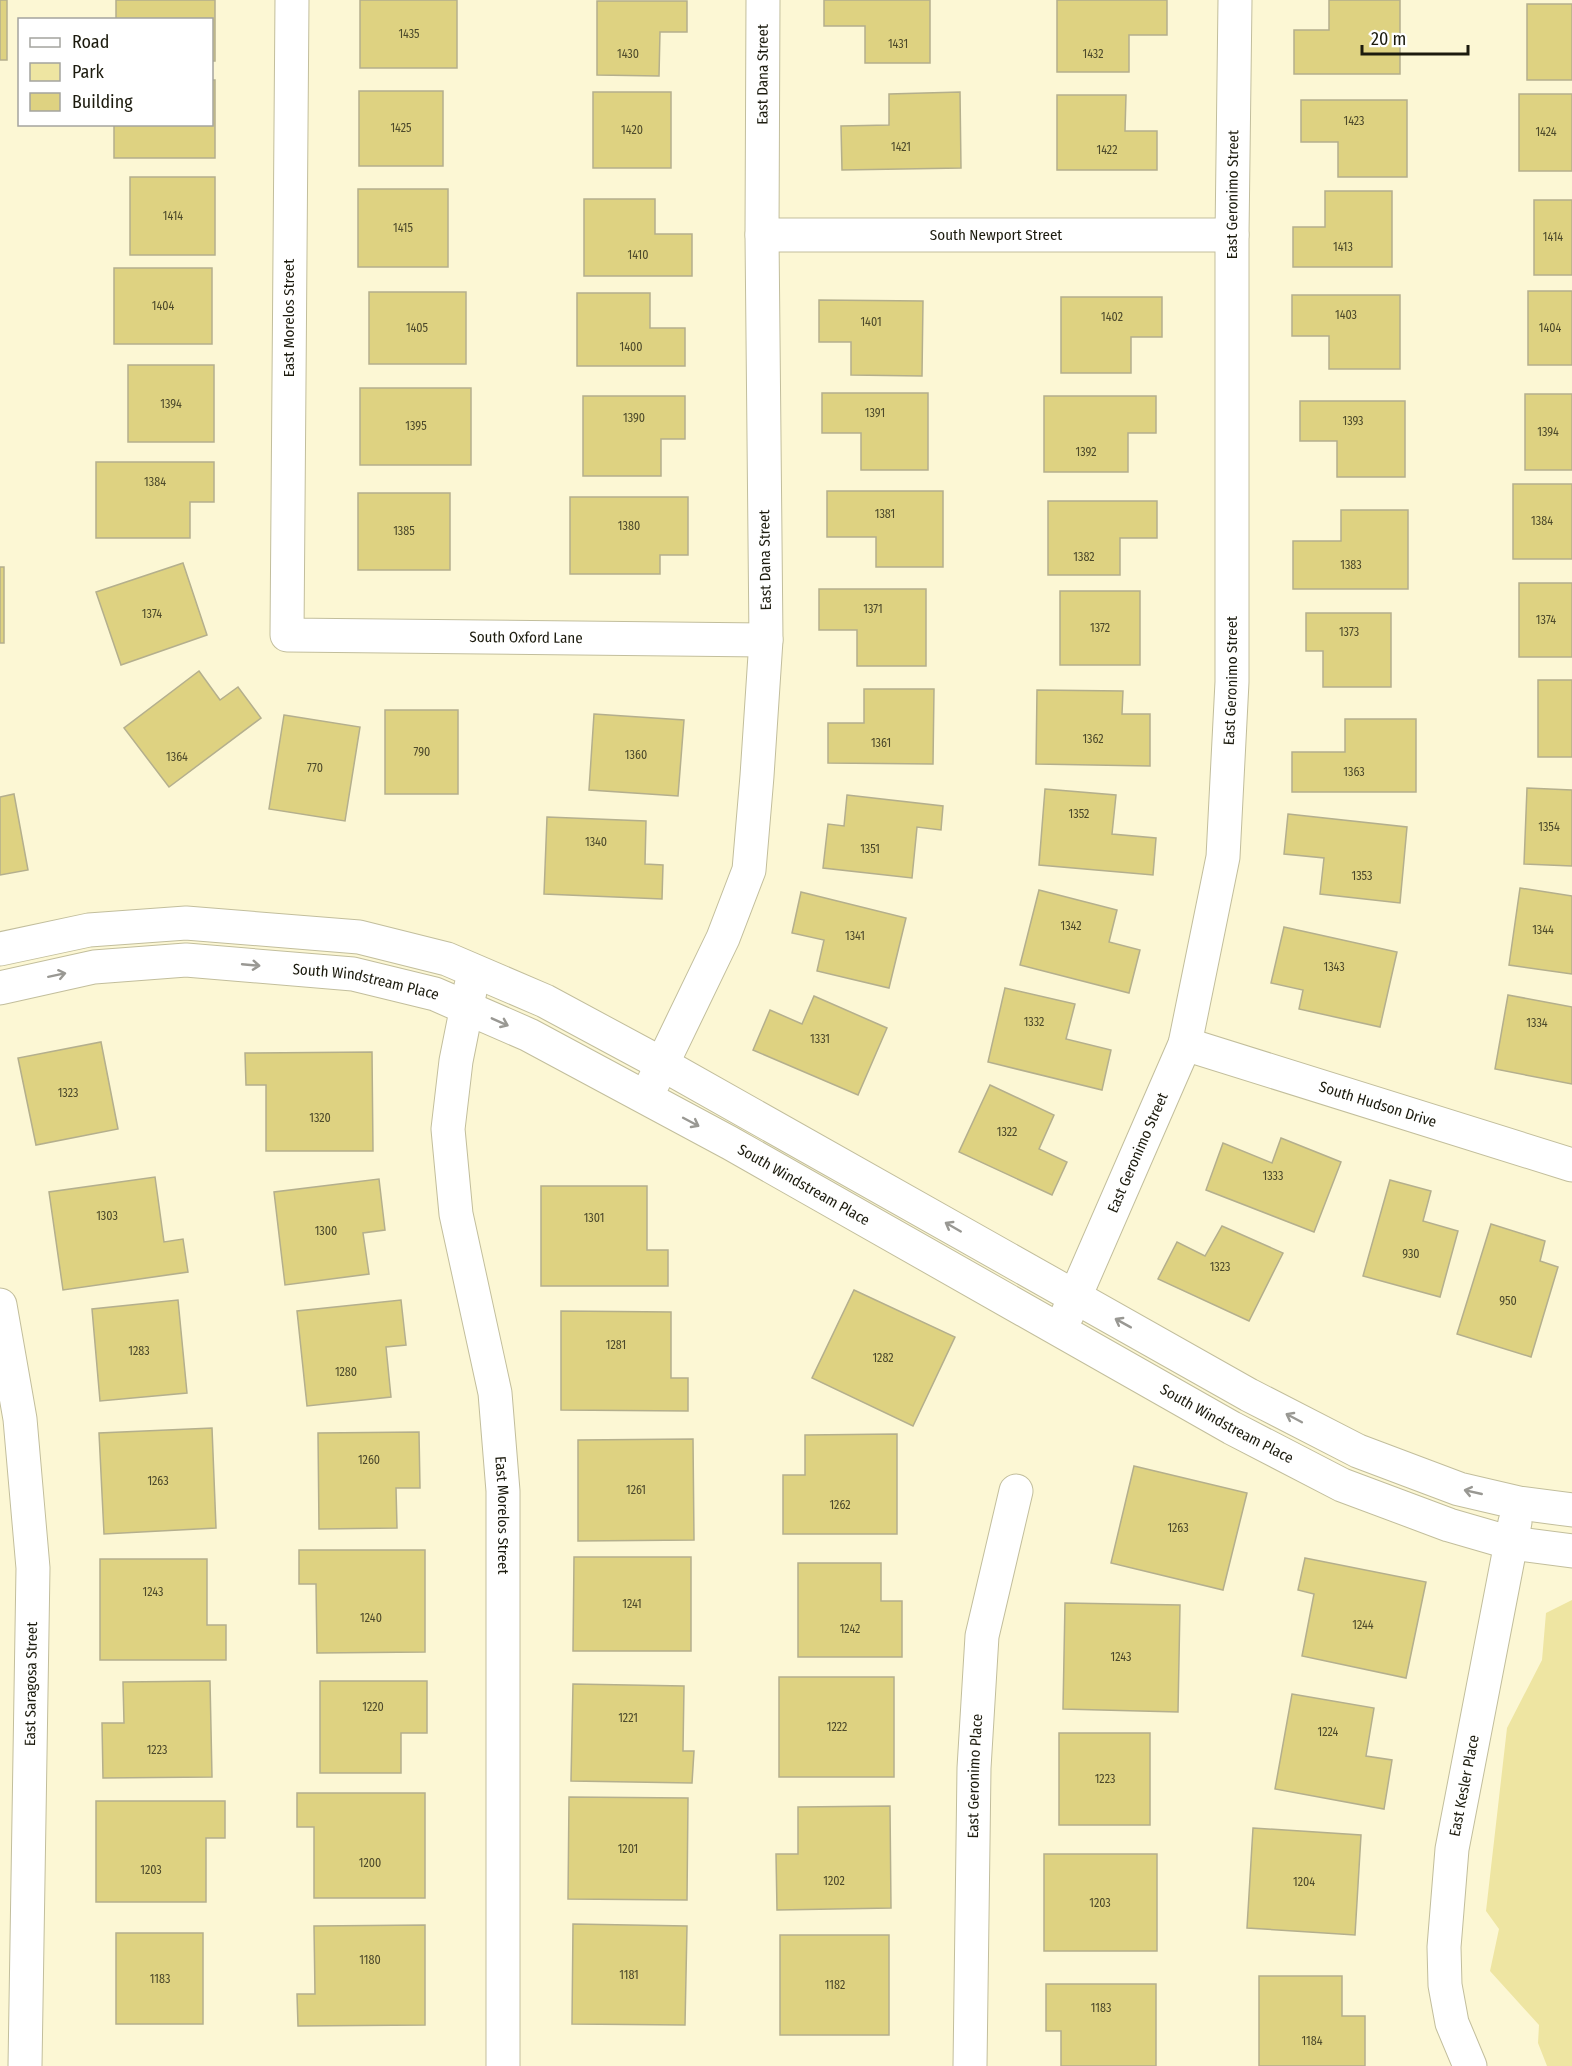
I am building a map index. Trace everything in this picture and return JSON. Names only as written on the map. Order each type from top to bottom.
[{"type":"street","name":"East Morelos Street","points":[[287,635],[292,0]]},
{"type":"street","name":"East Dana Street","points":[[645,1098],[723,938],[748,870],[766,640],[762,235],[763,0]]},
{"type":"street","name":"East Geronimo Street","points":[[1060,1330],[1185,1044],[1224,857],[1232,682],[1232,235],[1235,0]]},
{"type":"street","name":"South Newport Street","points":[[762,235],[1232,235]]},
{"type":"street","name":"South Oxford Lane","points":[[287,635],[766,640]]},
{"type":"street","points":[[0,949],[89,930],[186,923],[359,938],[447,959],[545,1001],[662,1064],[1250,1395],[1358,1451],[1459,1489],[1520,1503],[1572,1510]]},
{"type":"street","name":"South Windstream Place","points":[[0,988],[94,967],[186,960],[353,974],[435,994],[529,1035],[730,1143],[1232,1428],[1342,1485],[1449,1525],[1510,1543],[1572,1551]]},
{"type":"street","name":"East Morelos Street","points":[[474,970],[456,1061],[448,1130],[456,1214],[495,1393],[503,1491],[503,2066]]},
{"type":"street","name":"South Hudson Drive","points":[[1185,1044],[1572,1165]]},
{"type":"street","name":"East Saragosa Street","points":[[0,1305],[20,1419],[33,1568],[25,2066]]},
{"type":"street","name":"East Geronimo Place","points":[[970,2066],[974,1768],[982,1636],[1016,1491]]},
{"type":"street","name":"East Kesler Place","points":[[1470,2066],[1452,2024],[1445,1985],[1444,1947],[1452,1849],[1510,1543],[1520,1503]]},
{"type":"green space","points":[[1572,1600],[1572,2066],[1547,2066],[1538,2043],[1539,2025],[1490,1971],[1499,1929],[1486,1911],[1507,1728],[1542,1660],[1546,1613]]},
{"type":"building","points":[[0,0],[7,0],[7,60],[0,60]]},
{"type":"building","points":[[116,0],[215,0],[215,61],[213,61],[213,18],[116,18]]},
{"type":"building","points":[[360,0],[457,0],[457,68],[360,68]]},
{"type":"building","points":[[824,0],[930,0],[930,63],[865,63],[865,26],[824,26]]},
{"type":"building","points":[[1057,0],[1167,0],[1167,35],[1129,35],[1129,72],[1057,72]]},
{"type":"building","points":[[1329,0],[1400,0],[1400,74],[1294,74],[1294,30],[1329,30]]},
{"type":"building","points":[[597,1],[687,1],[687,32],[660,32],[659,76],[597,75]]},
{"type":"building","points":[[1527,4],[1572,4],[1572,80],[1527,80]]},
{"type":"building","points":[[213,80],[215,80],[215,158],[114,158],[114,126],[213,126]]},
{"type":"building","points":[[359,91],[443,91],[443,166],[359,166]]},
{"type":"building","points":[[593,92],[671,92],[671,168],[593,168]]},
{"type":"building","points":[[960,92],[961,168],[842,170],[841,126],[889,125],[889,94]]},
{"type":"building","points":[[1519,94],[1572,94],[1572,171],[1519,171]]},
{"type":"building","points":[[1057,95],[1126,95],[1125,131],[1157,131],[1157,170],[1057,170]]},
{"type":"building","points":[[1301,100],[1407,100],[1407,177],[1338,177],[1338,142],[1301,142]]},
{"type":"building","points":[[130,177],[215,177],[215,255],[130,255]]},
{"type":"building","points":[[358,189],[448,189],[448,267],[358,267]]},
{"type":"building","points":[[1325,191],[1392,191],[1392,267],[1293,267],[1293,227],[1325,227]]},
{"type":"building","points":[[584,199],[655,199],[655,234],[692,234],[692,276],[584,276]]},
{"type":"building","points":[[1534,200],[1572,200],[1572,275],[1534,275]]},
{"type":"building","points":[[114,268],[212,268],[212,344],[114,344]]},
{"type":"building","points":[[1528,291],[1572,291],[1572,365],[1528,365]]},
{"type":"building","points":[[369,292],[466,292],[466,364],[369,364]]},
{"type":"building","points":[[577,293],[650,293],[650,328],[685,328],[685,366],[577,366]]},
{"type":"building","points":[[1292,295],[1400,295],[1400,369],[1329,369],[1329,336],[1292,336]]},
{"type":"building","points":[[1061,297],[1162,297],[1162,337],[1131,337],[1131,373],[1061,373]]},
{"type":"building","points":[[819,300],[923,301],[922,376],[851,375],[851,342],[819,342]]},
{"type":"building","points":[[128,365],[214,365],[214,442],[128,442]]},
{"type":"building","points":[[360,388],[471,388],[471,465],[360,465]]},
{"type":"building","points":[[822,393],[928,393],[928,470],[861,470],[861,433],[822,433]]},
{"type":"building","points":[[1525,394],[1572,394],[1572,470],[1525,470]]},
{"type":"building","points":[[583,396],[685,396],[685,439],[661,439],[661,476],[583,476]]},
{"type":"building","points":[[1044,396],[1156,396],[1156,433],[1128,433],[1128,472],[1044,472]]},
{"type":"building","points":[[1300,401],[1405,401],[1405,477],[1337,477],[1337,441],[1300,441]]},
{"type":"building","points":[[96,462],[214,462],[214,502],[190,502],[190,538],[96,538]]},
{"type":"building","points":[[1513,484],[1572,484],[1572,559],[1513,559]]},
{"type":"building","points":[[827,491],[943,491],[943,567],[876,567],[876,537],[827,537]]},
{"type":"building","points":[[358,493],[450,493],[450,570],[358,570]]},
{"type":"building","points":[[570,497],[688,497],[688,555],[660,555],[660,574],[570,574]]},
{"type":"building","points":[[1048,501],[1157,501],[1157,538],[1120,538],[1120,575],[1048,575]]},
{"type":"building","points":[[1341,510],[1408,510],[1408,589],[1293,589],[1293,541],[1341,541]]},
{"type":"building","points":[[183,563],[207,635],[121,665],[96,592]]},
{"type":"building","points":[[0,567],[4,567],[4,643],[0,643]]},
{"type":"building","points":[[1519,583],[1572,583],[1572,657],[1519,657]]},
{"type":"building","points":[[819,589],[926,589],[926,666],[857,666],[857,630],[819,630]]},
{"type":"building","points":[[1060,591],[1140,591],[1140,665],[1060,665]]},
{"type":"building","points":[[1306,613],[1391,613],[1391,687],[1323,687],[1323,651],[1306,651]]},
{"type":"building","points":[[199,671],[220,700],[238,687],[261,718],[169,787],[124,728]]},
{"type":"building","points":[[1538,680],[1572,680],[1572,757],[1538,757]]},
{"type":"building","points":[[864,689],[934,689],[933,764],[828,763],[828,723],[864,723]]},
{"type":"building","points":[[1037,690],[1123,691],[1122,714],[1150,714],[1150,766],[1036,764]]},
{"type":"building","points":[[385,710],[458,710],[458,794],[385,794]]},
{"type":"building","points":[[594,714],[684,720],[678,796],[589,790]]},
{"type":"building","points":[[284,715],[360,727],[345,821],[269,809]]},
{"type":"building","points":[[1345,719],[1416,719],[1416,792],[1292,792],[1292,752],[1345,752]]},
{"type":"building","points":[[1527,788],[1572,790],[1572,866],[1524,864]]},
{"type":"building","points":[[1045,789],[1116,795],[1112,834],[1156,838],[1153,875],[1039,865]]},
{"type":"building","points":[[14,794],[28,870],[0,875],[0,797]]},
{"type":"building","points":[[847,795],[943,806],[941,830],[917,827],[912,878],[823,868],[828,824],[844,826]]},
{"type":"building","points":[[1288,814],[1407,827],[1400,903],[1320,894],[1324,858],[1284,854]]},
{"type":"building","points":[[547,817],[646,821],[645,864],[663,865],[662,899],[544,894]]},
{"type":"building","points":[[1520,888],[1572,896],[1572,974],[1509,965]]},
{"type":"building","points":[[1039,890],[1117,910],[1109,942],[1140,950],[1129,993],[1020,965]]},
{"type":"building","points":[[801,892],[906,918],[889,988],[817,971],[824,940],[792,933]]},
{"type":"building","points":[[1284,927],[1397,952],[1380,1027],[1299,1009],[1303,990],[1271,983]]},
{"type":"building","points":[[1005,988],[1075,1004],[1066,1039],[1111,1050],[1102,1090],[988,1062]]},
{"type":"building","points":[[1508,995],[1572,1007],[1572,1084],[1495,1069]]},
{"type":"building","points":[[814,996],[887,1028],[858,1095],[753,1050],[770,1010],[802,1024]]},
{"type":"building","points":[[101,1042],[118,1129],[36,1145],[18,1058]]},
{"type":"building","points":[[372,1052],[373,1151],[266,1151],[266,1085],[246,1085],[245,1053]]},
{"type":"building","points":[[990,1085],[1054,1115],[1039,1149],[1067,1162],[1052,1195],[959,1152]]},
{"type":"building","points":[[1281,1138],[1341,1162],[1314,1232],[1206,1190],[1223,1143],[1272,1163]]},
{"type":"building","points":[[155,1177],[164,1242],[183,1239],[188,1272],[63,1290],[49,1192]]},
{"type":"building","points":[[379,1179],[385,1230],[363,1233],[369,1274],[285,1285],[274,1192]]},
{"type":"building","points":[[1390,1180],[1431,1191],[1423,1221],[1458,1231],[1440,1297],[1363,1276]]},
{"type":"building","points":[[541,1186],[647,1186],[647,1250],[668,1250],[668,1286],[541,1286]]},
{"type":"building","points":[[1491,1224],[1545,1241],[1540,1261],[1558,1267],[1531,1357],[1457,1334]]},
{"type":"building","points":[[1222,1226],[1283,1253],[1249,1321],[1158,1279],[1177,1242],[1205,1256]]},
{"type":"building","points":[[854,1290],[955,1337],[913,1426],[812,1378]]},
{"type":"building","points":[[178,1300],[187,1393],[100,1401],[92,1309]]},
{"type":"building","points":[[401,1300],[406,1345],[386,1347],[391,1397],[307,1406],[297,1311]]},
{"type":"building","points":[[561,1311],[671,1312],[671,1378],[688,1378],[688,1411],[561,1410]]},
{"type":"building","points":[[212,1428],[216,1528],[104,1534],[99,1433]]},
{"type":"building","points":[[419,1432],[420,1488],[396,1488],[397,1528],[319,1529],[318,1433]]},
{"type":"building","points":[[897,1434],[897,1534],[783,1534],[783,1475],[805,1475],[805,1435]]},
{"type":"building","points":[[693,1439],[694,1540],[578,1541],[578,1440]]},
{"type":"building","points":[[1134,1466],[1247,1493],[1223,1590],[1111,1563]]},
{"type":"building","points":[[299,1550],[425,1550],[425,1652],[317,1653],[316,1584],[299,1584]]},
{"type":"building","points":[[574,1557],[691,1557],[691,1651],[573,1651]]},
{"type":"building","points":[[1305,1558],[1426,1582],[1406,1678],[1302,1656],[1314,1594],[1298,1590]]},
{"type":"building","points":[[100,1559],[207,1559],[207,1625],[226,1625],[226,1660],[100,1660]]},
{"type":"building","points":[[798,1563],[881,1563],[881,1601],[902,1601],[902,1657],[798,1657]]},
{"type":"building","points":[[1065,1603],[1180,1605],[1178,1712],[1063,1709]]},
{"type":"building","points":[[779,1677],[894,1677],[894,1777],[779,1777]]},
{"type":"building","points":[[210,1681],[212,1777],[103,1778],[102,1723],[124,1723],[123,1682]]},
{"type":"building","points":[[320,1681],[427,1681],[427,1733],[401,1733],[401,1773],[320,1773]]},
{"type":"building","points":[[573,1684],[684,1686],[683,1751],[694,1751],[692,1783],[571,1781]]},
{"type":"building","points":[[1292,1694],[1374,1708],[1366,1756],[1392,1760],[1384,1809],[1275,1789]]},
{"type":"building","points":[[1059,1733],[1150,1733],[1150,1825],[1059,1825]]},
{"type":"building","points":[[297,1793],[425,1793],[425,1898],[314,1898],[314,1827],[297,1827]]},
{"type":"building","points":[[569,1797],[688,1798],[687,1900],[568,1899]]},
{"type":"building","points":[[96,1801],[225,1801],[225,1838],[206,1838],[206,1902],[96,1902]]},
{"type":"building","points":[[890,1806],[891,1908],[777,1910],[776,1854],[798,1854],[798,1807]]},
{"type":"building","points":[[1253,1828],[1361,1835],[1355,1935],[1247,1928]]},
{"type":"building","points":[[1044,1854],[1157,1854],[1157,1951],[1044,1951]]},
{"type":"building","points":[[573,1924],[687,1926],[685,2025],[572,2024]]},
{"type":"building","points":[[425,1925],[425,2025],[298,2026],[297,1994],[315,1994],[314,1926]]},
{"type":"building","points":[[116,1933],[203,1933],[203,2024],[116,2024]]},
{"type":"building","points":[[780,1935],[889,1935],[889,2035],[780,2035]]},
{"type":"building","points":[[1259,1976],[1342,1976],[1342,2016],[1365,2016],[1365,2066],[1259,2066]]},
{"type":"building","points":[[1046,1984],[1156,1984],[1156,2066],[1061,2066],[1061,2031],[1046,2031]]}]
